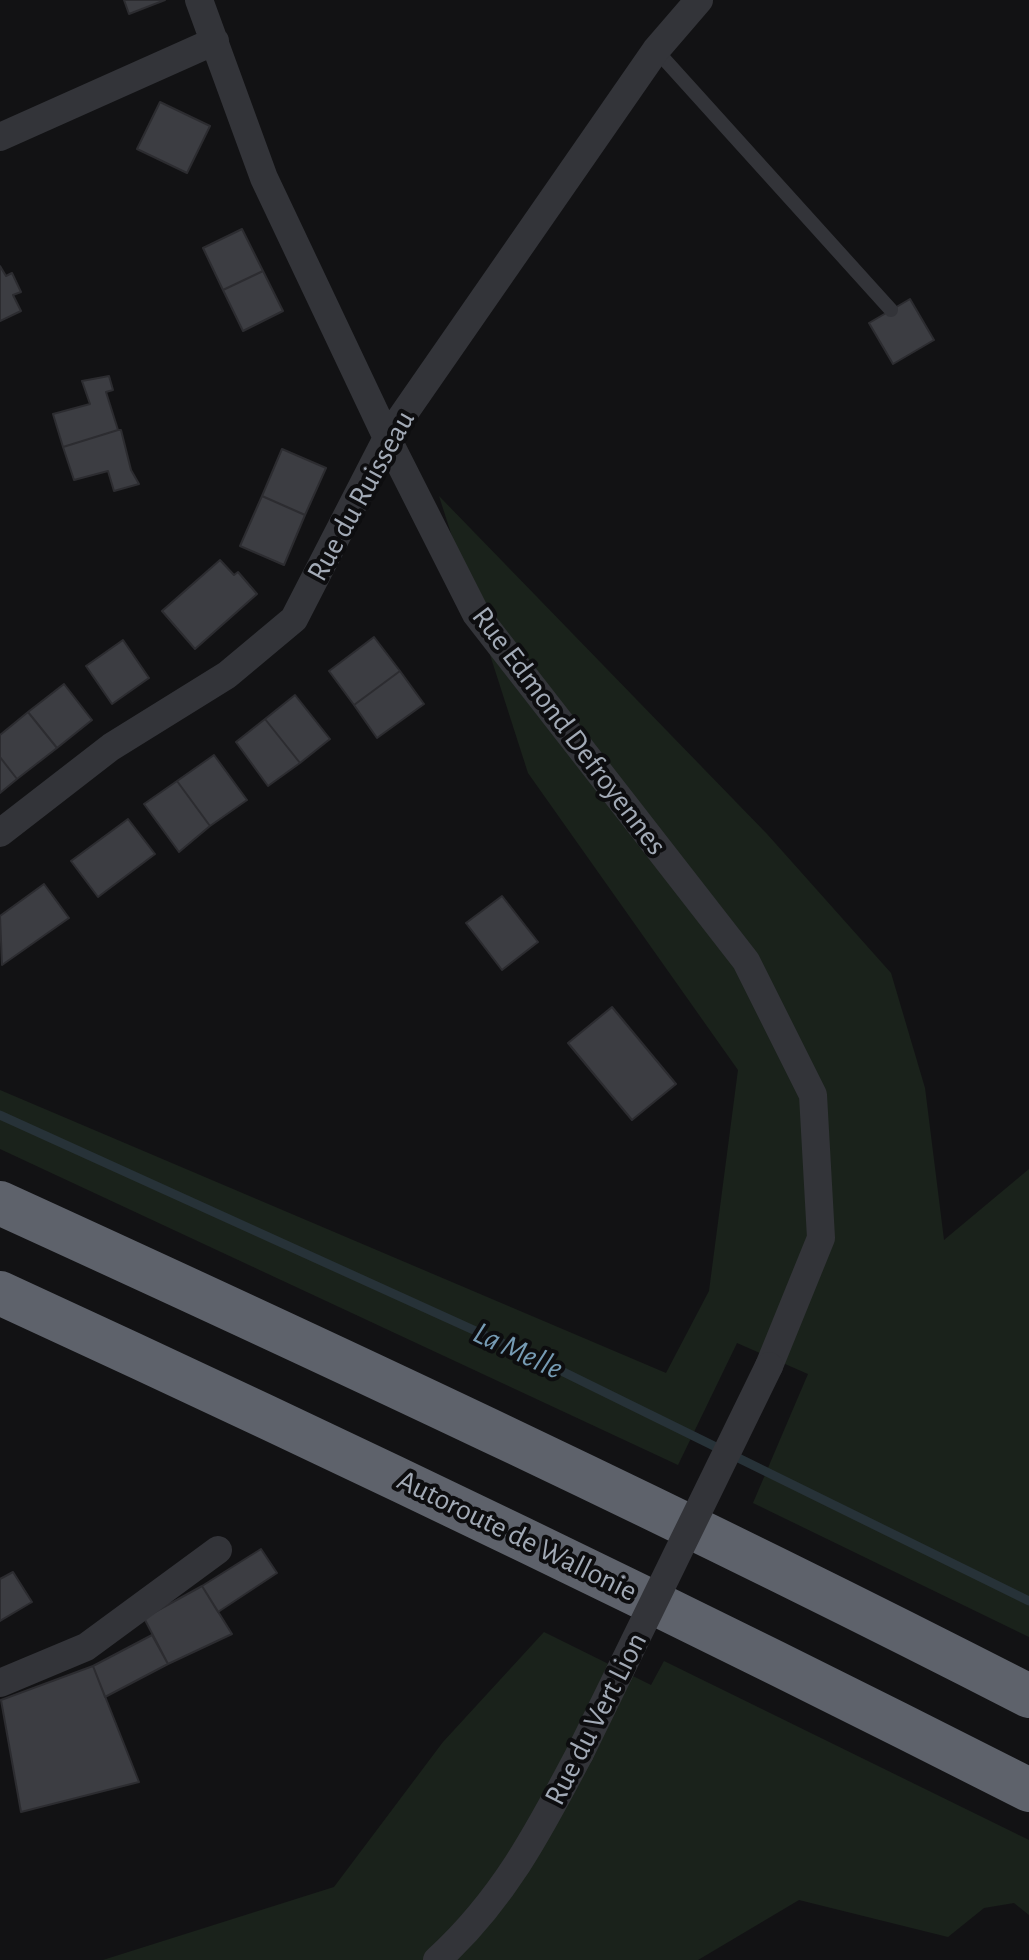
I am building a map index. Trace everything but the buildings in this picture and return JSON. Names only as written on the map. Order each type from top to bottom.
[{"type":"highway","points":[[0,1203],[399,1386],[810,1584],[1029,1696]]},
{"type":"highway","name":"Autoroute de Wallonie","points":[[0,1293],[368,1463],[759,1653],[1029,1790]]},
{"type":"street","name":"Rue Edmond Defroyennes","points":[[199,0],[264,178],[387,438],[476,614],[746,961],[813,1095],[821,1238]]},
{"type":"street","name":"Rue du Ruisseau","points":[[0,833],[111,747],[227,675],[294,619],[387,438],[656,50],[699,0]]},
{"type":"street","points":[[0,137],[215,41]]},
{"type":"street","name":"Rue du Vert Lion","points":[[437,1960],[470,1930],[526,1856],[580,1753],[769,1366],[821,1238]]},
{"type":"street","points":[[0,1683],[86,1647],[218,1550]]},
{"type":"lane","points":[[656,50],[891,310]]},
{"type":"shaded area","points":[[439,496],[767,834],[891,973],[925,1088],[944,1240],[1029,1169],[1029,1637],[753,1503],[808,1374],[737,1343],[678,1465],[0,1149],[0,1090],[666,1373],[709,1291],[738,1070],[528,773]]},
{"type":"shaded area","points":[[544,1632],[651,1685],[664,1661],[1029,1840],[1029,1915],[1014,1903],[984,1908],[948,1937],[799,1900],[698,1960],[103,1960],[334,1887],[443,1742]]},
{"type":"waterway","name":"La Melle","points":[[0,1115],[533,1357],[1029,1601]]}]
